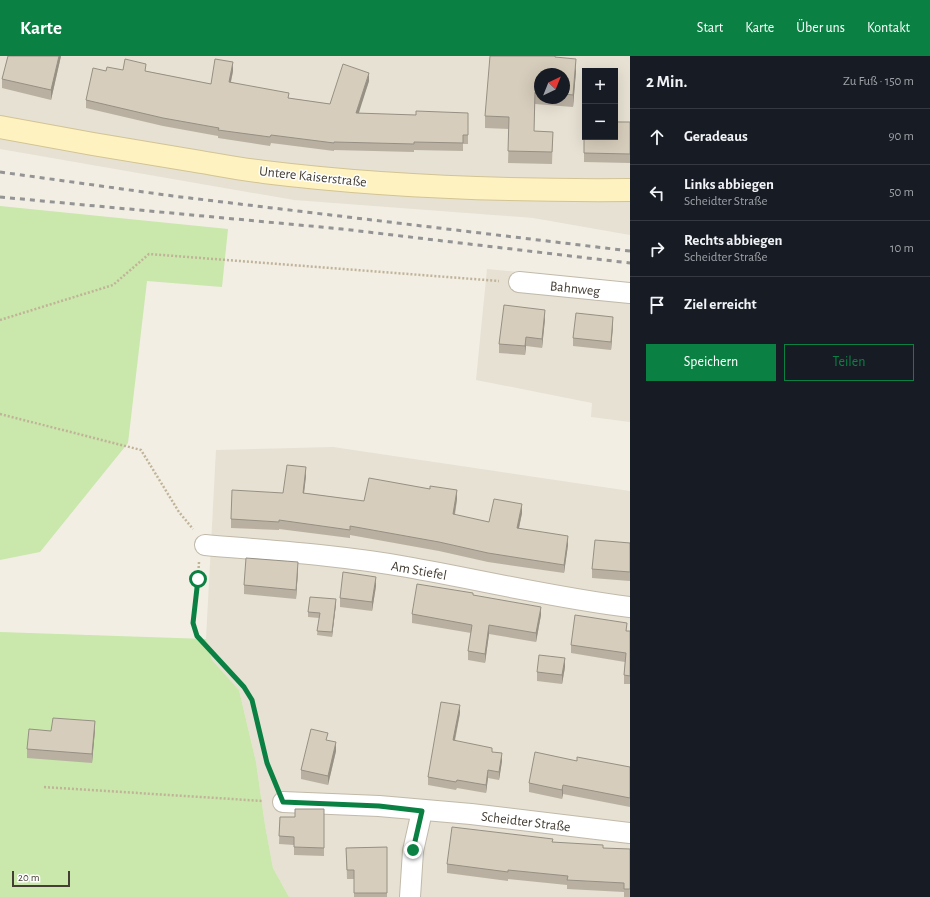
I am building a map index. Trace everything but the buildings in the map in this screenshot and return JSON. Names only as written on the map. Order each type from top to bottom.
[{"type":"main road","name":"Untere Kaiserstraße","points":[[0,127],[108,147],[256,171],[341,180],[448,188],[558,191],[630,190]]},
{"type":"street","name":"Bahnweg","points":[[519,282],[630,293]]},
{"type":"street","name":"Am Stiefel","points":[[202,552],[323,555],[406,566],[511,588],[630,607]]},
{"type":"street","name":"Scheidter Straße","points":[[283,802],[379,806],[422,811],[471,814],[630,833]]},
{"type":"street","points":[[410,897],[413,850],[422,811]]},
{"type":"path","points":[[0,320],[113,285],[149,254],[519,282]]},
{"type":"path","points":[[0,414],[141,450],[202,552],[193,623],[197,636],[244,687],[252,700],[267,763],[283,802],[44,787]]},
{"type":"shaded area","points":[[0,56],[630,56],[630,235],[533,218],[294,200],[0,149]]},
{"type":"shaded area","points":[[487,269],[630,283],[630,422],[591,417],[592,403],[476,380]]},
{"type":"shaded area","points":[[333,447],[630,491],[630,897],[289,897],[273,868],[256,762],[239,690],[212,660],[206,639],[216,450]]},
{"type":"green space","points":[[0,206],[228,229],[222,287],[147,281],[128,443],[40,552],[0,560]]},
{"type":"green space","points":[[0,632],[206,639],[212,660],[239,690],[256,762],[273,868],[289,897],[0,897]]},
{"type":"railway","points":[[0,172],[173,196],[630,251]]},
{"type":"railway","points":[[0,197],[342,229],[630,263]]},
{"type":"route","points":[[198,579],[193,623],[197,636],[244,687],[252,700],[267,763],[283,802],[379,806],[422,811],[413,850]]}]
